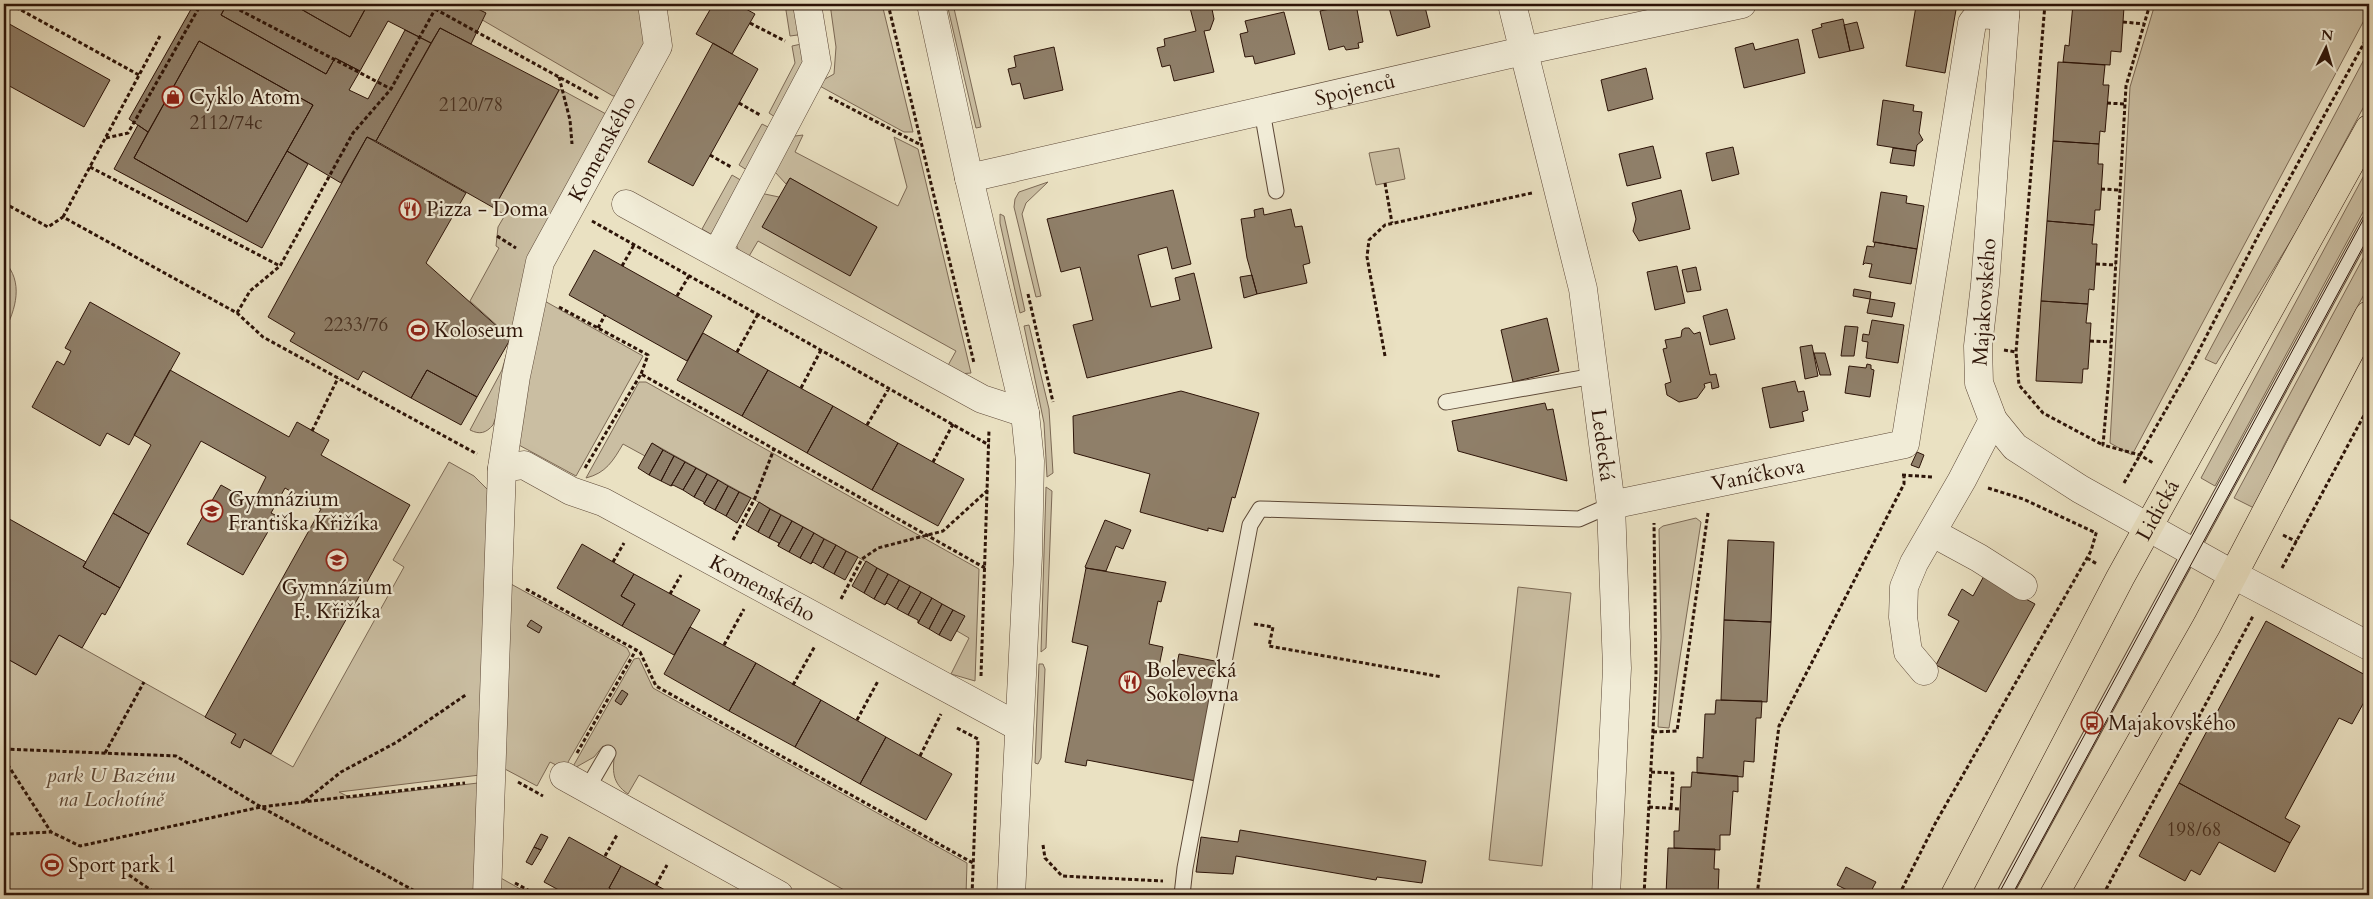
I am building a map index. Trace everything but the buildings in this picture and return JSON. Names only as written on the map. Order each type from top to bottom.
[{"type":"main road","name":"Lidická","points":[[1956,895],[2120,578],[2369,129]]},
{"type":"main road","points":[[2054,895],[2207,625],[2232,574],[2262,523],[2369,315]]},
{"type":"street","name":"Komenského","points":[[487,895],[502,468],[516,376],[539,264],[658,46],[652,4]]},
{"type":"street","points":[[716,253],[817,64],[807,4]]},
{"type":"street","points":[[931,4],[969,178],[1025,413],[1030,460],[1011,895]]},
{"type":"street","name":"Ledecká","points":[[1512,4],[1582,289],[1611,505],[1617,668],[1606,895]]},
{"type":"street","name":"Spojenců","points":[[969,178],[1523,51],[1742,4]]},
{"type":"street","name":"Majakovského","points":[[1905,444],[1972,23],[1979,14],[2005,10],[1985,285],[1978,346],[1979,383],[1993,420],[2015,447],[2028,457],[2111,507],[2232,574],[2369,646]]},
{"type":"street","points":[[626,204],[982,399],[1025,413]]},
{"type":"street","points":[[1924,671],[1908,652],[1903,617],[1904,587],[1914,563],[1933,533],[1993,420]]},
{"type":"street","name":"Vaníčkova","points":[[1611,505],[1905,444]]},
{"type":"street","name":"Komenského","points":[[502,468],[524,465],[571,491],[603,502],[1019,727]]},
{"type":"street","points":[[1933,533],[1979,558],[2023,586]]},
{"type":"street","points":[[575,782],[779,895]]},
{"type":"lane","points":[[1262,111],[1276,191]]},
{"type":"lane","points":[[2004,895],[2369,222]]},
{"type":"lane","points":[[1446,402],[1594,376]]},
{"type":"lane","points":[[1182,895],[1185,868],[1250,525],[1260,509],[1579,519],[1611,505]]},
{"type":"lane","points":[[575,782],[608,753]]},
{"type":"path","points":[[10,4],[139,75]]},
{"type":"path","points":[[105,138],[128,133],[201,4]]},
{"type":"path","points":[[228,4],[391,89]]},
{"type":"path","points":[[237,313],[250,291],[280,266],[353,132],[391,89],[438,4]]},
{"type":"path","points":[[888,4],[982,399],[990,445],[972,895]]},
{"type":"path","points":[[2045,4],[2016,352],[2019,385],[2043,413],[2103,445],[2140,455]]},
{"type":"path","points":[[2103,445],[2116,265],[2124,104],[2126,86],[2150,4]]},
{"type":"path","points":[[435,8],[622,111]]},
{"type":"path","points":[[2123,22],[2144,24]]},
{"type":"path","points":[[750,23],[786,42],[813,37]]},
{"type":"path","points":[[784,32],[787,51]]},
{"type":"path","points":[[1899,895],[1936,822],[2091,551],[2096,533],[2192,364],[2260,234],[2369,34]]},
{"type":"path","points":[[4,203],[48,227],[63,217],[160,36]]},
{"type":"path","points":[[559,77],[570,120],[572,146]]},
{"type":"path","points":[[806,85],[922,145]]},
{"type":"path","points":[[2107,103],[2124,104]]},
{"type":"path","points":[[755,124],[764,108]]},
{"type":"path","points":[[726,175],[736,158]]},
{"type":"path","points":[[90,166],[280,266]]},
{"type":"path","points":[[1385,183],[1392,224]]},
{"type":"path","points":[[1532,183],[1536,202]]},
{"type":"path","points":[[2101,189],[2119,190]]},
{"type":"path","points":[[1385,356],[1367,257],[1369,240],[1385,225],[1529,194]]},
{"type":"path","points":[[569,208],[990,445]]},
{"type":"path","points":[[63,217],[237,313],[263,337],[502,468]]},
{"type":"path","points":[[622,266],[634,244]]},
{"type":"path","points":[[2096,264],[2116,265]]},
{"type":"path","points":[[677,296],[689,276]]},
{"type":"path","points":[[1027,290],[1052,391],[1054,408]]},
{"type":"path","points":[[533,293],[648,355],[641,374],[571,491]]},
{"type":"path","points":[[737,352],[758,314]]},
{"type":"path","points":[[598,328],[605,315]]},
{"type":"path","points":[[2090,341],[2111,342]]},
{"type":"path","points":[[801,388],[821,350]]},
{"type":"path","points":[[641,374],[985,568]]},
{"type":"path","points":[[312,431],[338,378]]},
{"type":"path","points":[[867,425],[889,388]]},
{"type":"path","points":[[2102,895],[2267,591],[2284,565],[2369,406]]},
{"type":"path","points":[[932,462],[953,424]]},
{"type":"path","points":[[1757,895],[1779,726],[1904,484],[1905,444]]},
{"type":"path","points":[[741,524],[755,498],[774,449]]},
{"type":"path","points":[[1962,480],[2023,499],[2096,533]]},
{"type":"path","points":[[848,584],[862,559],[878,548],[943,531],[988,490]]},
{"type":"path","points":[[1654,732],[1677,731],[1709,510],[1700,512]]},
{"type":"path","points":[[1644,895],[1656,674],[1654,522],[1663,520]]},
{"type":"path","points":[[616,540],[632,549]]},
{"type":"path","points":[[672,571],[688,580]]},
{"type":"path","points":[[499,574],[640,652],[656,686],[973,863]]},
{"type":"path","points":[[724,646],[758,586]]},
{"type":"path","points":[[736,606],[752,615]]},
{"type":"path","points":[[1272,627],[1269,646],[1442,677]]},
{"type":"path","points":[[805,644],[821,653]]},
{"type":"path","points":[[4,831],[10,834],[51,832],[80,846],[262,807],[492,779],[505,775],[550,800],[575,782],[636,650]]},
{"type":"path","points":[[857,720],[891,658]]},
{"type":"path","points":[[869,679],[885,688]]},
{"type":"path","points":[[305,802],[342,772],[396,742],[464,696],[495,680]]},
{"type":"path","points":[[105,753],[144,682]]},
{"type":"path","points":[[920,756],[953,692]]},
{"type":"path","points":[[932,714],[947,722]]},
{"type":"path","points":[[955,727],[978,740]]},
{"type":"path","points":[[4,749],[176,756],[262,807],[422,895]]},
{"type":"path","points":[[4,759],[51,832]]},
{"type":"path","points":[[1651,772],[1673,773],[1671,809]]},
{"type":"path","points":[[1649,807],[1680,809]]},
{"type":"path","points":[[1043,840],[1044,858],[1062,876],[1165,881]]},
{"type":"path","points":[[129,875],[158,895]]},
{"type":"path","points":[[1440,894],[1474,895]]},
{"type":"green space","points":[[460,4],[643,4],[647,42],[621,96],[613,96],[479,18]]},
{"type":"green space","points":[[785,4],[800,4],[805,34],[790,36]]},
{"type":"green space","points":[[830,4],[882,4],[913,132],[904,132],[816,84],[834,74],[836,47]]},
{"type":"green space","points":[[947,4],[953,4],[981,127],[976,128]]},
{"type":"green space","points":[[2155,4],[2369,4],[2369,11],[2132,455],[2110,443],[2130,87]]},
{"type":"green space","points":[[806,43],[807,61],[778,119],[769,113],[795,63],[792,46]]},
{"type":"green space","points":[[2369,50],[2369,97],[2299,227],[2216,364],[2205,359]]},
{"type":"green space","points":[[560,89],[606,114],[493,425],[488,430],[480,433],[470,430],[502,370],[511,338],[470,301],[499,248],[496,246],[498,227],[505,215],[494,208]]},
{"type":"green space","points":[[762,124],[774,130],[750,172],[739,165]]},
{"type":"green space","points":[[803,135],[795,152],[898,206],[907,187],[894,137],[918,149],[971,373],[959,374],[946,369],[956,351],[758,241],[748,258],[738,249],[734,239],[760,193],[779,197],[850,276],[877,227],[790,178],[786,184],[775,172],[784,142],[795,136]]},
{"type":"green space","points":[[1399,148],[1405,179],[1376,185],[1369,153]]},
{"type":"green space","points":[[2369,166],[2369,201],[2215,486],[2201,478]]},
{"type":"green space","points":[[732,175],[744,182],[714,236],[702,229]]},
{"type":"green space","points":[[1048,182],[1026,203],[1022,214],[1041,296],[1036,297],[1014,207],[1015,199],[1019,192]]},
{"type":"green space","points":[[1000,214],[1004,216],[1025,311],[1020,313],[1000,223]]},
{"type":"green space","points":[[2369,247],[2369,285],[2284,445],[2254,508],[2234,498]]},
{"type":"green space","points":[[4,261],[14,278],[16,296],[12,314],[4,332]]},
{"type":"green space","points":[[541,299],[643,356],[576,476],[517,444]]},
{"type":"green space","points":[[1029,325],[1049,409],[1053,473],[1047,477],[1044,423],[1024,326]]},
{"type":"green space","points":[[639,382],[646,382],[979,569],[975,681],[951,674],[969,638],[957,631],[964,616],[652,443],[645,456],[623,444],[604,470],[586,478]]},
{"type":"green space","name":"park U Bazénu na Lochotíně","points":[[449,462],[474,476],[488,490],[480,775],[339,792],[351,798],[478,783],[487,895],[4,895],[4,657],[36,675],[59,635],[236,734],[231,743],[240,747],[244,739],[293,767],[404,567],[393,560]]},
{"type":"green space","points":[[1046,487],[1052,491],[1046,648],[1041,652]]},
{"type":"green space","points":[[1696,518],[1701,522],[1669,728],[1658,727],[1661,637],[1659,529],[1663,526]]},
{"type":"green space","points":[[511,584],[627,648],[630,654],[564,769],[550,762],[537,786],[503,768]]},
{"type":"green space","points":[[1518,587],[1571,593],[1542,866],[1489,860]]},
{"type":"green space","points":[[639,658],[653,688],[967,863],[966,895],[853,895],[639,775],[628,794],[619,785],[614,776],[615,752],[603,746],[594,757],[571,770],[634,659]]},
{"type":"green space","points":[[1039,664],[1043,664],[1045,669],[1041,758],[1038,764],[1035,763]]},
{"type":"green space","points":[[499,877],[531,895],[498,895]]},
{"type":"tram line","points":[[1998,895],[2369,209]]},
{"type":"tram line","points":[[2012,895],[2369,236]]},
{"type":"place","name":"Cyklo Atom","points":[[173,97]]},
{"type":"place","name":"Pizza - Doma","points":[[410,209]]},
{"type":"place","name":"Koloseum","points":[[418,330]]},
{"type":"place","name":"Gymnázium Františka Křižíka","points":[[212,511]]},
{"type":"place","name":"Gymnázium F. Křižíka","points":[[337,560]]},
{"type":"place","name":"Bolevecká Sokolovna","points":[[1130,682]]},
{"type":"place","name":"Majakovského","points":[[2092,723]]},
{"type":"place","name":"Sport park 1","points":[[52,865]]}]
